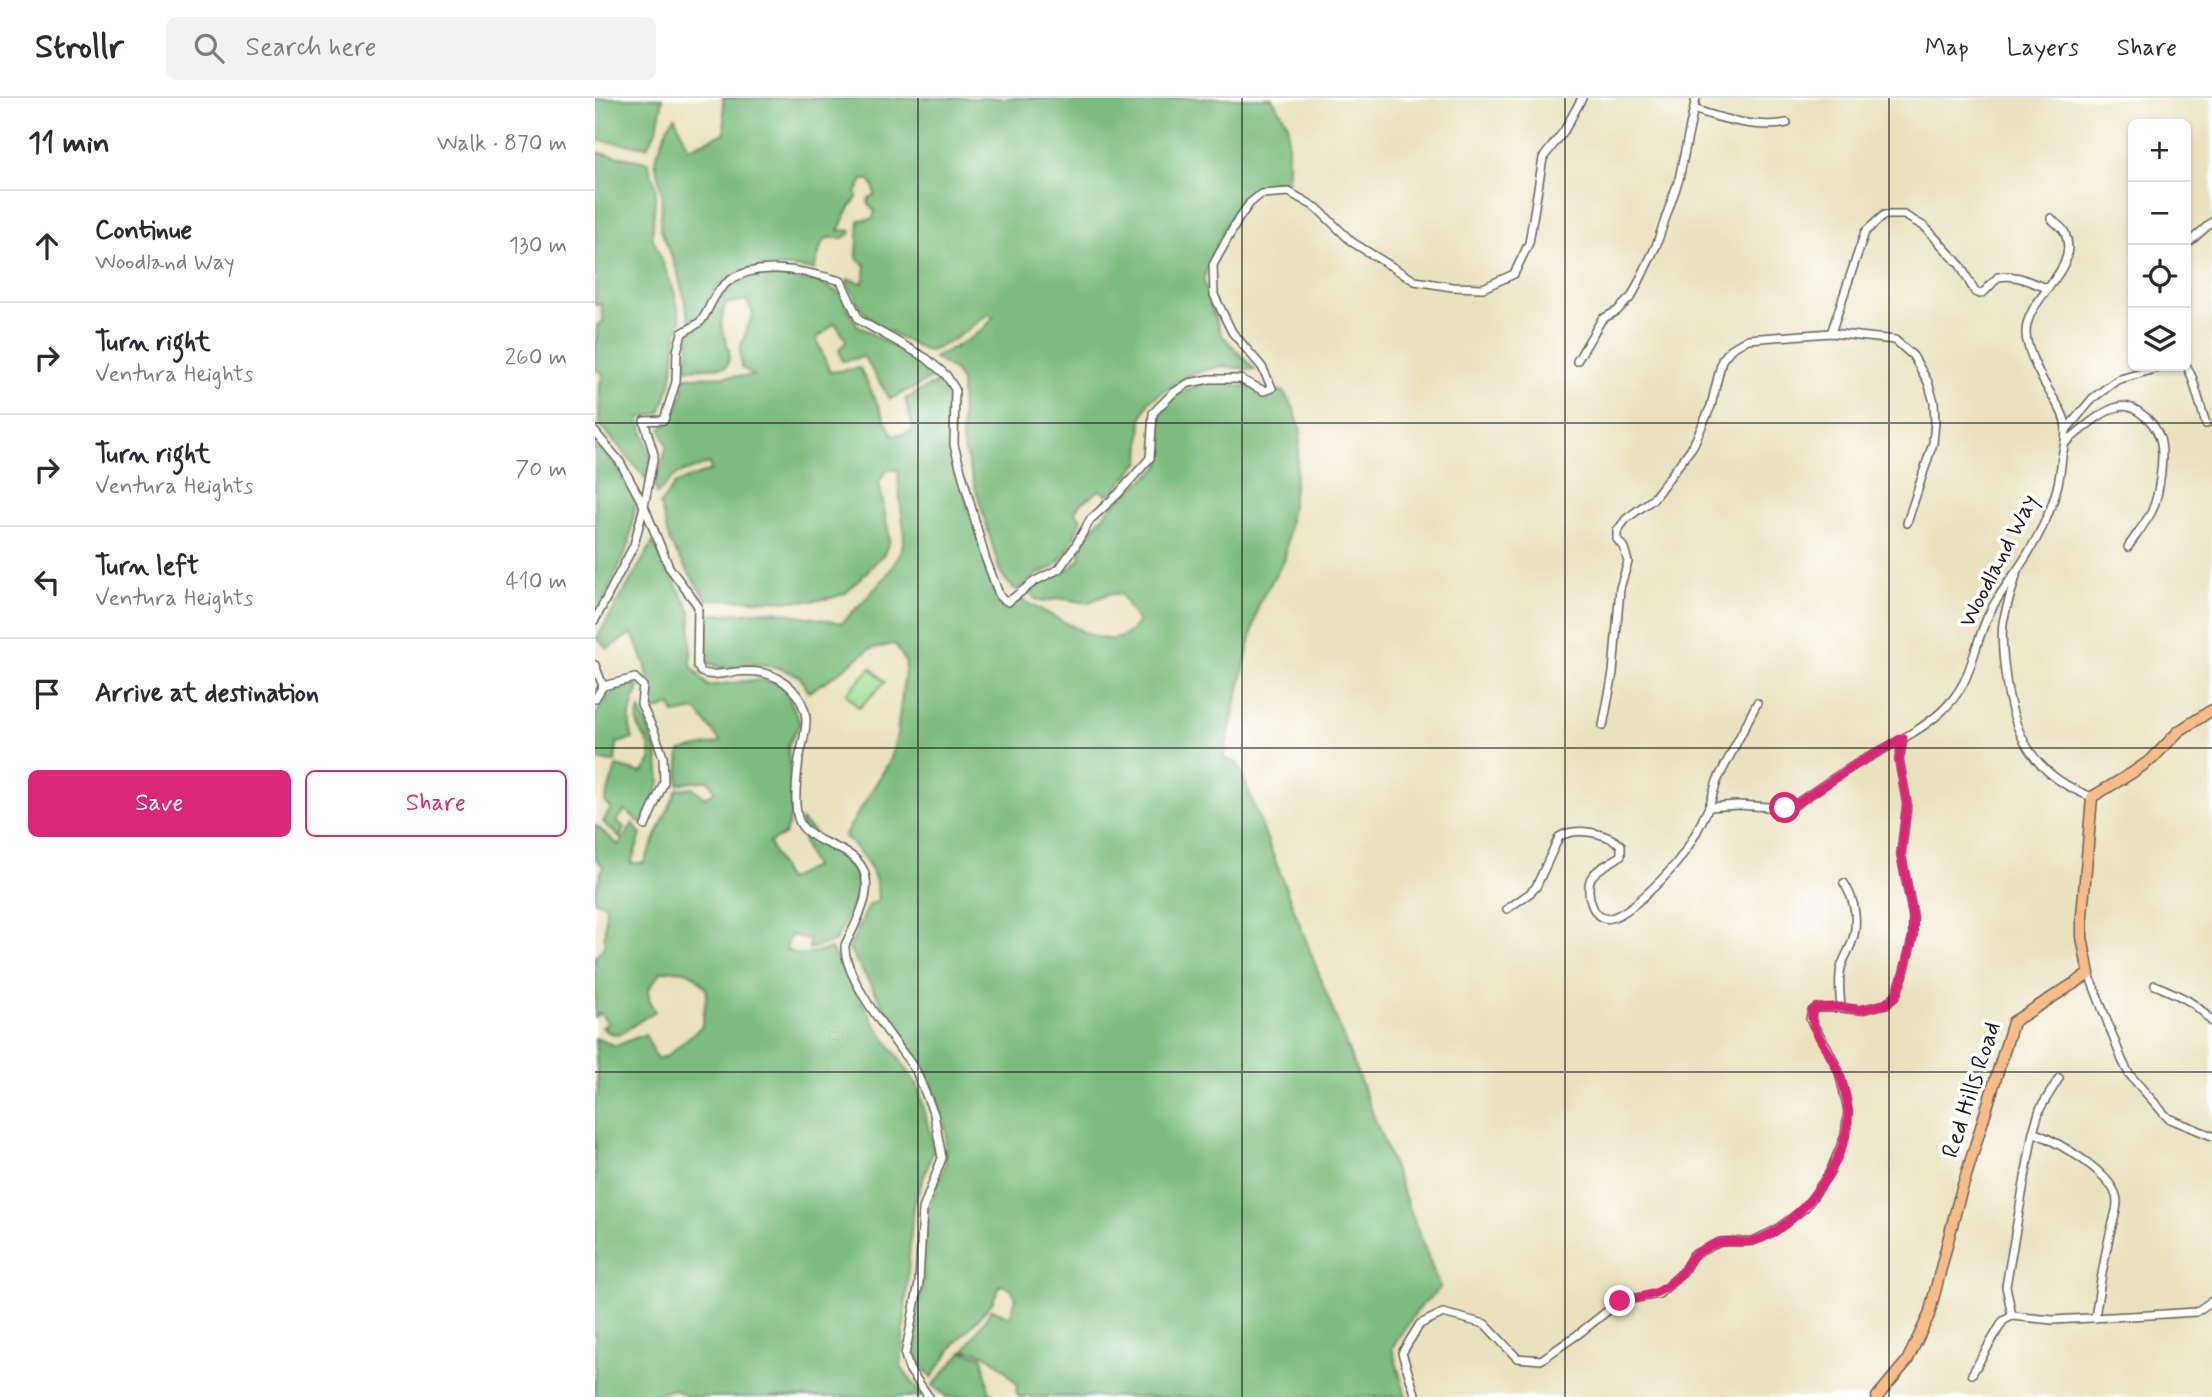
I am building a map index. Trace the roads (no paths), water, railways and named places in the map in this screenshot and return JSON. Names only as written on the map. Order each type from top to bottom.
[{"type":"main road","points":[[2089,974],[2081,916],[2092,797],[2152,759],[2179,731],[2212,710]]},
{"type":"main road","name":"Red Hills Road","points":[[1877,1397],[1907,1361],[1929,1315],[1958,1202],[2013,1022],[2089,974]]},
{"type":"street","points":[[595,620],[634,545],[644,506],[655,455],[644,421],[664,420],[676,382],[677,351],[682,333],[700,321],[720,288],[735,276],[770,268],[796,270],[842,281],[859,320],[926,358],[946,375],[954,389],[954,445],[985,557],[1000,597],[1008,602],[1035,581],[1059,569],[1090,520],[1150,458],[1153,413],[1173,393],[1189,383],[1210,379],[1240,379],[1264,391],[1272,388],[1262,367],[1232,332],[1214,295],[1213,265],[1250,202],[1261,194],[1289,192],[1317,208],[1352,242],[1415,281],[1452,287],[1483,288],[1514,274],[1529,243],[1543,158],[1564,131],[1582,98]]},
{"type":"street","points":[[1577,361],[1602,319],[1618,311],[1632,296],[1656,246],[1679,179],[1696,98]]},
{"type":"street","points":[[1694,109],[1713,117],[1773,127],[1787,123]]},
{"type":"street","points":[[1831,333],[1865,232],[1884,215],[1904,215],[1925,226],[1960,265],[1975,292],[1980,294],[1998,277],[2008,276],[2047,288]]},
{"type":"street","name":"Woodland Way","points":[[1709,807],[1793,806],[1939,713],[1956,695],[1968,675],[1985,622],[2047,517],[2058,487],[2066,430],[2064,417],[2037,366],[2026,336],[2030,318],[2047,288],[2062,270],[2067,249],[2064,230],[2051,218]]},
{"type":"street","points":[[2191,241],[2212,222]]},
{"type":"street","points":[[1603,726],[1613,673],[1620,588],[1628,562],[1624,548],[1617,540],[1617,531],[1626,519],[1653,499],[1693,446],[1711,406],[1722,360],[1731,349],[1748,339],[1831,333],[1895,340],[1913,356],[1928,382],[1934,402],[1935,422],[1933,443],[1907,523]]},
{"type":"street","points":[[2066,430],[2093,398],[2116,380],[2148,371]]},
{"type":"street","points":[[2189,371],[2206,424]]},
{"type":"street","points":[[2064,443],[2114,408],[2122,406],[2138,411],[2150,419],[2162,446],[2157,493],[2153,509],[2128,547]]},
{"type":"street","points":[[595,432],[620,462],[644,506],[669,567],[698,606],[697,665],[701,672],[707,674],[751,670],[771,675],[781,680],[799,698],[804,709],[807,731],[798,764],[798,818],[805,830],[813,836],[855,858],[861,865],[866,897],[845,945],[844,954],[862,991],[923,1085],[934,1114],[942,1151],[941,1165],[923,1209],[919,1283],[905,1355],[909,1369],[929,1397]]},
{"type":"street","points":[[2017,570],[2003,624],[2002,649],[2007,694],[2016,728],[2027,750],[2044,767],[2063,784],[2092,797]]},
{"type":"street","points":[[595,665],[603,686]]},
{"type":"street","points":[[595,699],[603,686],[635,678],[643,685],[641,704],[663,757],[664,782],[645,826]]},
{"type":"street","points":[[1507,909],[1536,887],[1556,841],[1564,833],[1573,831],[1612,839],[1621,845],[1621,855],[1595,873],[1589,885],[1591,902],[1601,918],[1612,918],[1648,893],[1684,854],[1709,807],[1717,781],[1757,704]]},
{"type":"street","points":[[1416,1397],[1402,1353],[1420,1324],[1443,1313],[1485,1324],[1517,1358],[1541,1360],[1620,1301],[1659,1294],[1683,1272],[1693,1255],[1720,1242],[1753,1241],[1776,1230],[1806,1207],[1830,1172],[1845,1136],[1848,1111],[1839,1072],[1810,1019],[1812,1011],[1816,1008],[1841,1007],[1860,1010],[1886,1004],[1896,995],[1913,936],[1913,916],[1901,854],[1907,804],[1899,760],[1903,738]]},
{"type":"street","points":[[1841,1007],[1841,968],[1856,928],[1851,893],[1844,883]]},
{"type":"street","points":[[2089,974],[2129,1074],[2168,1118],[2212,1136]]},
{"type":"street","points":[[2155,985],[2191,1001],[2200,1007],[2212,1022]]},
{"type":"street","points":[[2012,1316],[2006,1286],[2033,1132],[2040,1109],[2059,1078]]},
{"type":"street","points":[[2033,1132],[2054,1141],[2089,1164],[2112,1187],[2117,1201],[2101,1274],[2095,1318]]},
{"type":"street","points":[[1972,1374],[2003,1321],[2012,1316],[2053,1321],[2196,1312],[2209,1306],[2212,1301]]}]
